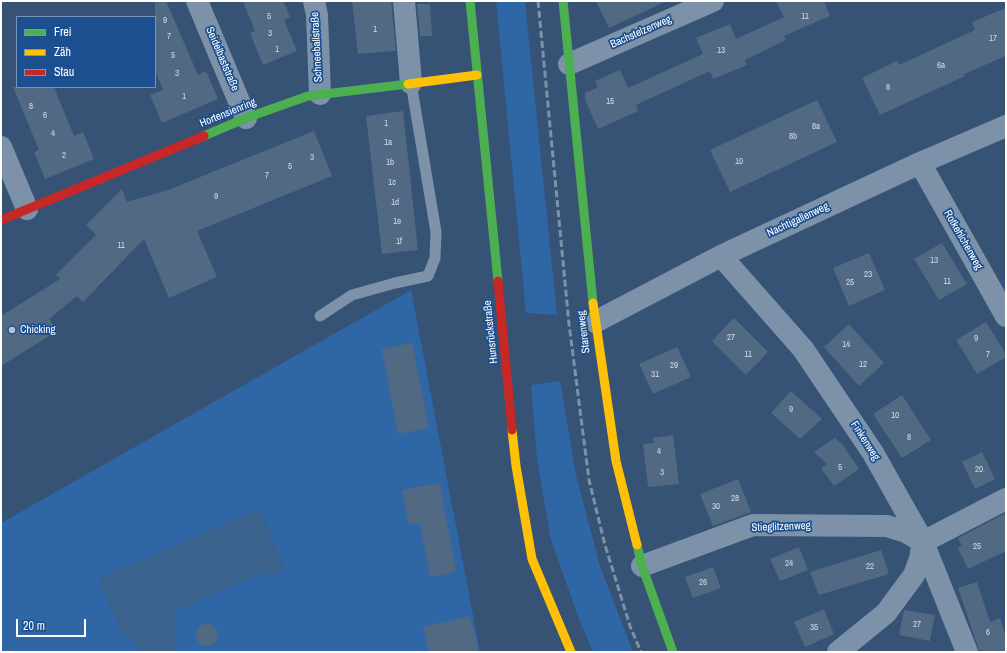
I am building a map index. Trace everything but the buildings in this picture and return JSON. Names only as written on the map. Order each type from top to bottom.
[{"type":"street","name":"Seidelbaststraße","points":[[197,1],[246,118]]},
{"type":"street","name":"Schneeballstraße","points":[[314,1],[317,15],[320,94]]},
{"type":"street","points":[[404,1],[411,82]]},
{"type":"street","name":"Hunsrückstraße","points":[[470,1],[516,466],[532,559],[571,652]]},
{"type":"street","name":"Starenweg","points":[[563,1],[594,322],[616,461],[642,566],[673,652]]},
{"type":"street","name":"Bachstelzenweg","points":[[569,64],[713,1]]},
{"type":"street","name":"Hortensienring","points":[[1,220],[146,161],[246,118],[308,96],[477,75]]},
{"type":"street","name":"Nachtigallenweg","points":[[594,322],[721,256],[920,163],[1006,126]]},
{"type":"street","points":[[1,147],[27,209]]},
{"type":"street","name":"Rotkehlchenweg","points":[[920,163],[1006,316]]},
{"type":"street","name":"Finkenweg","points":[[721,256],[803,349],[873,453],[923,542],[967,652]]},
{"type":"street","points":[[838,652],[886,613],[914,575],[920,560],[923,542],[1006,499]]},
{"type":"street","name":"Stieglitzenweg","points":[[642,566],[753,525],[887,526],[906,532],[923,542]]},
{"type":"lane","points":[[320,316],[352,295],[395,283],[428,276],[435,258],[436,232],[411,82]]},
{"type":"shaded area","points":[[496,1],[525,1],[557,315],[526,313]]},
{"type":"shaded area","points":[[411,290],[480,652],[1,652],[1,523]]},
{"type":"shaded area","points":[[560,381],[576,475],[600,566],[633,652],[593,652],[579,619],[551,540],[537,460],[531,385]]},
{"type":"shaded area","points":[[260,509],[285,570],[269,576],[267,571],[179,609],[174,617],[176,652],[138,652],[137,644],[121,632],[98,579]]},
{"type":"railway","points":[[538,1],[569,324],[589,480],[605,545],[630,626],[641,652]]},
{"type":"traffic: fast","points":[[470,1],[498,281]]},
{"type":"traffic: fast","points":[[563,1],[593,303]]},
{"type":"traffic: fast","points":[[204,136],[246,118],[308,96],[408,84]]},
{"type":"traffic: fast","points":[[637,545],[642,566],[673,652]]},
{"type":"traffic: slow","points":[[408,84],[477,75]]},
{"type":"traffic: slow","points":[[593,303],[616,461],[637,545]]},
{"type":"traffic: slow","points":[[512,430],[516,466],[532,559],[571,652]]},
{"type":"traffic: jam","points":[[1,220],[204,136]]},
{"type":"traffic: jam","points":[[498,281],[512,430]]},
{"type":"place","name":"Chicking","points":[[12,330]]}]
